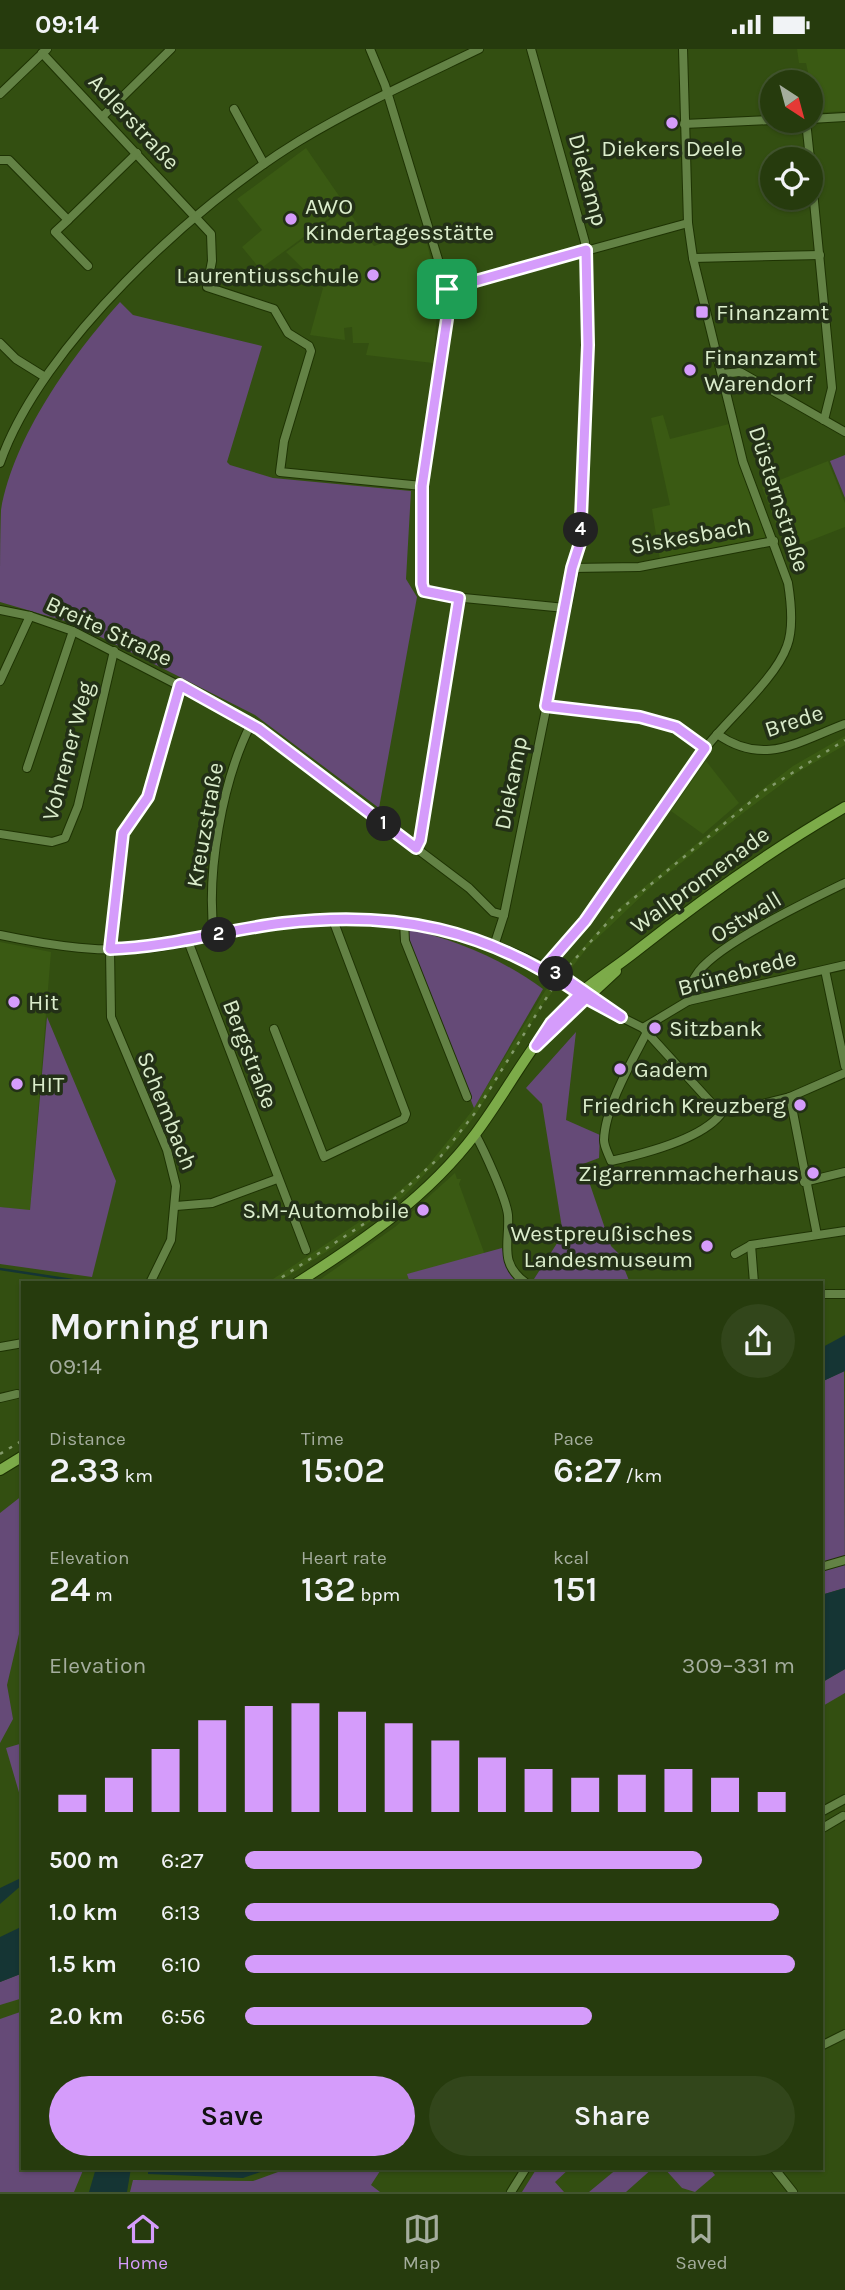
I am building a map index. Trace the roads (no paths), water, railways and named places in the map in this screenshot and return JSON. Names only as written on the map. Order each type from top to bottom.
[{"type":"main road","name":"Wallpromenade","points":[[301,1281],[400,1212],[446,1168],[475,1134],[551,1023],[585,994],[603,973],[633,954],[732,878],[845,807]]},
{"type":"main road","points":[[0,1470],[21,1457]]},
{"type":"street","points":[[103,116],[171,49]]},
{"type":"street","points":[[370,49],[447,289],[447,319],[422,486],[421,562],[424,591],[459,598],[565,608]]},
{"type":"street","points":[[0,463],[45,377],[104,304],[197,218],[264,164],[329,123],[479,49]]},
{"type":"street","name":"Diekamp","points":[[494,946],[504,915],[572,568],[580,543],[585,454],[588,345],[586,250],[531,49]]},
{"type":"street","name":"Düsternstraße","points":[[544,968],[585,921],[705,748],[779,663],[788,645],[791,602],[774,541],[743,463],[693,258],[688,223],[683,49]]},
{"type":"street","points":[[1,91],[44,51]]},
{"type":"street","name":"Adlerstraße","points":[[44,51],[211,234],[213,241],[208,287],[274,309],[288,333],[305,341],[311,351],[284,440],[280,472],[422,486]]},
{"type":"street","points":[[234,109],[264,164]]},
{"type":"street","points":[[823,119],[845,117]]},
{"type":"street","points":[[684,124],[760,121]]},
{"type":"street","points":[[88,266],[55,232],[137,153]]},
{"type":"street","points":[[0,160],[9,160],[68,220]]},
{"type":"street","points":[[815,210],[832,388],[824,420]]},
{"type":"street","points":[[447,289],[688,223]]},
{"type":"street","points":[[693,258],[820,255]]},
{"type":"street","points":[[0,343],[16,359],[45,377]]},
{"type":"street","points":[[722,374],[740,372],[845,432]]},
{"type":"street","name":"Siskesbach","points":[[572,568],[639,567],[774,541]]},
{"type":"street","points":[[416,848],[420,840],[459,598]]},
{"type":"street","name":"Breite Straße","points":[[0,610],[30,616],[73,631],[251,724],[469,888],[493,912],[504,915]]},
{"type":"street","points":[[0,681],[30,616]]},
{"type":"street","points":[[27,768],[73,631]]},
{"type":"street","name":"Vohrener Weg","points":[[0,834],[52,842],[65,838],[78,806],[114,651]]},
{"type":"street","name":"Schembach","points":[[151,1281],[170,1240],[176,1206],[176,1187],[167,1150],[111,1017],[110,949],[123,833],[148,797],[180,685]]},
{"type":"street","points":[[546,706],[640,717],[676,727],[705,748]]},
{"type":"street","name":"Kreuzstraße","points":[[215,936],[212,902],[220,827],[238,748],[251,724]]},
{"type":"street","name":"Brede","points":[[717,734],[735,747],[770,753],[845,724]]},
{"type":"street","name":"Ostwall","points":[[688,1001],[688,990],[699,970],[758,929],[845,883]]},
{"type":"street","points":[[0,935],[65,947],[110,949],[188,941],[283,923],[333,920],[404,921],[444,928],[544,968],[645,1030],[715,1107],[723,1111],[732,1112],[790,1097],[845,1073]]},
{"type":"street","points":[[274,1029],[324,1157],[404,1119],[405,1114],[333,920]]},
{"type":"street","points":[[404,921],[405,941],[467,1097]]},
{"type":"street","name":"Bergstraße","points":[[188,941],[306,1250]]},
{"type":"street","points":[[519,957],[585,994]]},
{"type":"street","name":"Brünebrede","points":[[645,1030],[688,1001],[845,965]]},
{"type":"street","points":[[825,970],[845,1066]]},
{"type":"street","points":[[645,1030],[625,1074],[606,1128],[604,1143],[611,1161],[700,1131],[716,1122],[723,1111]]},
{"type":"street","points":[[790,1097],[797,1123],[804,1182],[817,1235]]},
{"type":"street","points":[[475,1134],[508,1213],[505,1246],[507,1262],[524,1281]]},
{"type":"street","points":[[804,1182],[845,1172]]},
{"type":"street","points":[[176,1206],[212,1203],[277,1179]]},
{"type":"street","points":[[735,1254],[751,1245],[845,1231]]},
{"type":"street","points":[[751,1245],[754,1281]]},
{"type":"street","points":[[823,1294],[845,1294]]},
{"type":"street","points":[[0,1347],[21,1343]]},
{"type":"street","points":[[0,1398],[17,1394]]},
{"type":"street","points":[[823,1566],[845,1560]]},
{"type":"street","points":[[823,1811],[841,1801],[844,1819],[823,1828]]},
{"type":"street","points":[[823,2045],[845,2034]]},
{"type":"street","points":[[511,2192],[525,2170]]},
{"type":"street","points":[[776,2170],[793,2192]]},
{"type":"water","points":[[845,1335],[845,1371],[823,1381],[823,1347]]},
{"type":"water","points":[[845,1588],[845,1669],[823,1682],[823,1594]]},
{"type":"water","points":[[21,1878],[21,1886],[0,1904],[0,1888]]},
{"type":"water","points":[[21,1927],[21,1974],[0,1982],[0,1937]]},
{"type":"water","points":[[95,2170],[131,2170],[127,2192],[89,2192]]},
{"type":"water","points":[[148,2170],[266,2170],[243,2178],[148,2174]]},
{"type":"waterway","points":[[0,1269],[79,1281]]},
{"type":"railway","points":[[276,1281],[373,1218],[441,1156],[475,1113],[560,976],[616,913],[765,790],[845,740]]},
{"type":"railway","points":[[0,1454],[21,1441]]},
{"type":"place","name":"Diekers Deele","points":[[672,123]]},
{"type":"place","name":"AWO Kindertagesstätte","points":[[291,219]]},
{"type":"place","name":"Laurentiusschule","points":[[373,275]]},
{"type":"place","name":"Finanzamt","points":[[702,312]]},
{"type":"place","name":"Finanzamt Warendorf","points":[[690,370]]},
{"type":"place","name":"Hit","points":[[14,1002]]},
{"type":"place","name":"Sitzbank","points":[[655,1028]]},
{"type":"place","name":"Gadem","points":[[620,1069]]},
{"type":"place","name":"HIT","points":[[17,1084]]},
{"type":"place","name":"Friedrich Kreuzberg","points":[[800,1105]]},
{"type":"place","name":"Zigarrenmacherhaus","points":[[813,1173]]},
{"type":"place","name":"S.M-Automobile","points":[[423,1210]]},
{"type":"place","name":"Westpreußisches Landesmuseum","points":[[707,1246]]}]
